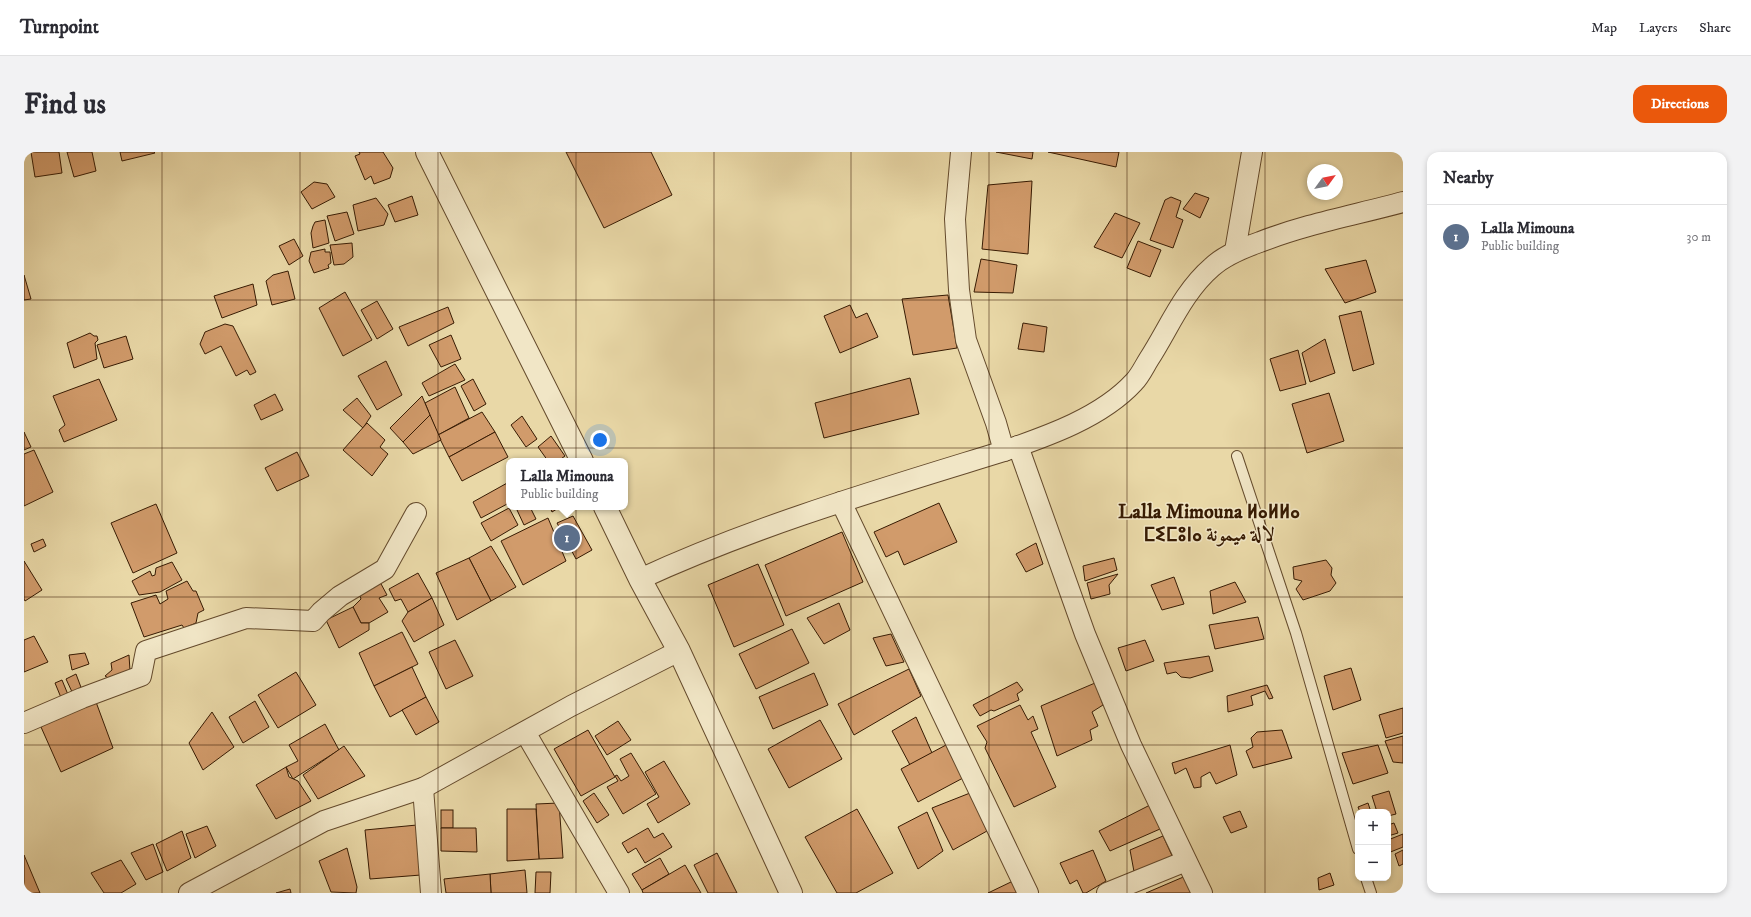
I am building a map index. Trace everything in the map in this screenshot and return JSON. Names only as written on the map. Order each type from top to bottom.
[{"type":"street","points":[[427,152],[580,458]]},
{"type":"street","points":[[961,152],[955,219],[959,290],[966,340],[996,423],[1011,449],[1131,745],[1202,893]]},
{"type":"street","points":[[1235,251],[1252,152]]},
{"type":"street","points":[[640,579],[691,556],[754,531],[1011,449],[1041,438],[1082,419],[1110,403],[1135,382],[1154,352],[1173,317],[1191,290],[1212,266],[1235,251],[1290,230],[1403,202]]},
{"type":"street","points":[[841,502],[1028,893]]},
{"type":"street","points":[[606,510],[640,579],[680,651],[791,893]]},
{"type":"street","points":[[24,723],[82,698],[141,676],[146,652],[176,640],[246,618],[313,621],[340,596],[385,569],[416,513]]},
{"type":"street","points":[[189,893],[324,821],[423,788],[571,706],[680,651]]},
{"type":"street","points":[[525,732],[619,893]]},
{"type":"street","points":[[423,788],[431,893]]},
{"type":"street","points":[[1107,893],[1186,861]]},
{"type":"lane","points":[[1237,456],[1296,633],[1357,845]]},
{"type":"lane","points":[[1367,881],[1371,893]]},
{"type":"building","points":[[31,152],[59,152],[62,173],[35,177]]},
{"type":"building","points":[[67,152],[92,152],[96,171],[74,177]]},
{"type":"building","points":[[120,152],[154,152],[155,153],[122,161]]},
{"type":"building","points":[[359,152],[383,152],[393,168],[390,178],[374,184],[371,176],[365,180],[355,156],[360,154]]},
{"type":"building","points":[[566,152],[651,152],[672,195],[604,228]]},
{"type":"building","points":[[996,152],[1033,152],[1032,159]]},
{"type":"building","points":[[1048,152],[1119,152],[1116,167]]},
{"type":"building","points":[[1032,181],[1028,254],[982,249],[988,185]]},
{"type":"building","points":[[314,182],[327,184],[335,197],[312,209],[301,192]]},
{"type":"building","points":[[1195,193],[1209,198],[1200,218],[1183,209]]},
{"type":"building","points":[[412,196],[418,215],[395,222],[388,205]]},
{"type":"building","points":[[1171,197],[1181,201],[1176,217],[1183,220],[1173,248],[1150,240],[1165,200]]},
{"type":"building","points":[[376,198],[388,214],[384,225],[358,231],[353,205]]},
{"type":"building","points":[[347,212],[354,234],[335,241],[327,216]]},
{"type":"building","points":[[1115,213],[1140,223],[1122,258],[1094,247]]},
{"type":"building","points":[[325,220],[329,243],[313,248],[311,233],[313,226],[315,222]]},
{"type":"building","points":[[294,239],[303,256],[289,265],[279,246]]},
{"type":"building","points":[[1138,241],[1161,250],[1150,277],[1127,268]]},
{"type":"building","points":[[352,243],[353,257],[344,264],[334,265],[330,245]]},
{"type":"building","points":[[325,249],[325,252],[330,252],[331,263],[328,265],[329,268],[314,273],[309,261],[311,252]]},
{"type":"building","points":[[981,259],[1017,265],[1013,293],[974,292]]},
{"type":"building","points":[[1366,260],[1376,292],[1345,303],[1325,269]]},
{"type":"building","points":[[288,271],[295,299],[272,305],[266,281],[273,275]]},
{"type":"building","points":[[24,275],[31,299],[24,300]]},
{"type":"building","points":[[253,284],[257,305],[222,318],[214,296]]},
{"type":"building","points":[[345,292],[372,340],[343,356],[319,308]]},
{"type":"building","points":[[948,295],[957,348],[913,355],[902,299]]},
{"type":"building","points":[[377,301],[393,329],[377,339],[361,310]]},
{"type":"building","points":[[850,305],[856,318],[867,313],[878,337],[840,353],[824,316]]},
{"type":"building","points":[[448,307],[454,323],[408,346],[399,327]]},
{"type":"building","points":[[1361,311],[1374,364],[1353,371],[1339,316]]},
{"type":"building","points":[[1023,323],[1047,327],[1044,352],[1018,349]]},
{"type":"building","points":[[225,324],[233,326],[256,372],[250,375],[247,370],[236,376],[221,346],[205,354],[200,344],[205,332]]},
{"type":"building","points":[[90,333],[97,336],[98,340],[95,343],[97,359],[74,368],[67,343]]},
{"type":"building","points":[[451,335],[461,359],[441,367],[429,345]]},
{"type":"building","points":[[126,336],[133,359],[104,368],[97,345]]},
{"type":"building","points":[[1325,339],[1335,373],[1310,382],[1302,353]]},
{"type":"building","points":[[1298,350],[1306,384],[1280,391],[1270,359]]},
{"type":"building","points":[[386,361],[402,395],[377,410],[358,376]]},
{"type":"building","points":[[455,364],[465,380],[429,396],[422,383]]},
{"type":"building","points":[[910,378],[919,414],[824,438],[815,403]]},
{"type":"building","points":[[99,379],[117,420],[64,442],[59,430],[65,425],[53,396]]},
{"type":"building","points":[[473,379],[486,404],[474,411],[461,386]]},
{"type":"building","points":[[455,387],[469,418],[438,435],[425,403]]},
{"type":"building","points":[[1329,393],[1344,441],[1307,453],[1292,404]]},
{"type":"building","points":[[275,394],[283,410],[261,420],[254,405]]},
{"type":"building","points":[[422,396],[430,415],[403,442],[390,428]]},
{"type":"building","points":[[357,398],[371,416],[363,428],[343,410]]},
{"type":"building","points":[[482,412],[495,432],[449,457],[438,435]]},
{"type":"building","points":[[430,415],[441,440],[413,454],[403,442]]},
{"type":"building","points":[[522,416],[537,439],[526,447],[511,425]]},
{"type":"building","points":[[367,423],[385,440],[380,447],[388,454],[372,476],[343,450]]},
{"type":"building","points":[[24,432],[31,447],[24,450]]},
{"type":"building","points":[[495,432],[508,457],[462,481],[449,457]]},
{"type":"building","points":[[551,436],[565,456],[562,458],[546,458],[538,447]]},
{"type":"building","points":[[34,450],[53,492],[24,506],[24,454]]},
{"type":"building","points":[[297,452],[309,476],[277,491],[265,468]]},
{"type":"building","points":[[506,484],[506,505],[481,518],[473,502]]},
{"type":"building","points":[[939,503],[957,542],[904,565],[898,551],[886,557],[874,532]]},
{"type":"building","points":[[156,504],[177,553],[133,573],[111,523]]},
{"type":"building","points":[[506,510],[510,510],[518,525],[491,541],[481,523]]},
{"type":"building","points":[[517,510],[532,510],[536,519],[524,525]]},
{"type":"building","points":[[573,516],[592,550],[576,559],[557,523]]},
{"type":"building","points":[[548,518],[566,561],[523,585],[501,541]]},
{"type":"building","points":[[842,532],[863,582],[786,616],[765,565]]},
{"type":"building","points":[[43,539],[46,546],[34,552],[31,544]]},
{"type":"building","points":[[1036,543],[1043,564],[1026,572],[1016,554]]},
{"type":"building","points":[[491,546],[516,587],[491,601],[469,558]]},
{"type":"building","points":[[469,558],[491,601],[457,620],[436,573]]},
{"type":"building","points":[[1114,558],[1117,570],[1085,581],[1083,566]]},
{"type":"building","points":[[1326,560],[1332,568],[1331,575],[1336,583],[1330,591],[1303,600],[1296,589],[1302,581],[1294,579],[1293,567]]},
{"type":"building","points":[[24,561],[42,590],[25,601],[24,599]]},
{"type":"building","points":[[172,562],[182,580],[160,592],[139,595],[132,581],[150,571],[152,576],[155,575],[156,568]]},
{"type":"building","points":[[758,564],[784,625],[734,647],[708,585]]},
{"type":"building","points":[[418,573],[432,598],[408,612],[401,599],[395,601],[389,589]]},
{"type":"building","points":[[1118,574],[1109,585],[1110,594],[1091,599],[1087,583]]},
{"type":"building","points":[[1174,577],[1184,604],[1162,610],[1151,585]]},
{"type":"building","points":[[187,581],[193,591],[196,591],[204,610],[198,613],[196,623],[184,628],[182,625],[144,637],[131,603],[156,595],[160,604],[168,599],[166,591]]},
{"type":"building","points":[[380,582],[387,595],[379,598],[388,612],[369,623],[361,623],[353,607],[361,599],[359,592]]},
{"type":"building","points":[[1235,582],[1246,602],[1213,614],[1210,591]]},
{"type":"building","points":[[432,598],[444,625],[414,642],[402,621],[408,612]]},
{"type":"building","points":[[839,603],[850,630],[824,644],[807,618]]},
{"type":"building","points":[[353,607],[361,623],[369,623],[369,630],[339,648],[326,620]]},
{"type":"building","points":[[1258,617],[1264,639],[1215,649],[1209,625]]},
{"type":"building","points":[[792,629],[809,663],[756,689],[739,654]]},
{"type":"building","points":[[402,632],[418,664],[374,686],[359,653]]},
{"type":"building","points":[[891,634],[904,662],[886,666],[873,638]]},
{"type":"building","points":[[34,636],[48,662],[24,672],[24,640]]},
{"type":"building","points":[[455,640],[473,676],[446,689],[429,652]]},
{"type":"building","points":[[1145,640],[1154,661],[1126,671],[1118,648]]},
{"type":"building","points":[[85,653],[89,664],[72,670],[69,655]]},
{"type":"building","points":[[129,655],[130,671],[110,679],[105,676],[112,670],[111,663]]},
{"type":"building","points":[[1209,656],[1213,671],[1190,678],[1181,677],[1176,672],[1167,674],[1164,663]]},
{"type":"building","points":[[412,667],[426,697],[390,717],[374,686]]},
{"type":"building","points":[[1351,668],[1361,700],[1333,710],[1324,676]]},
{"type":"building","points":[[909,669],[921,696],[854,735],[838,704]]},
{"type":"building","points":[[296,672],[316,705],[278,728],[258,695]]},
{"type":"building","points":[[814,673],[828,705],[773,729],[759,697]]},
{"type":"building","points":[[76,674],[82,690],[73,694],[66,679]]},
{"type":"building","points":[[62,680],[69,697],[62,700],[55,683]]},
{"type":"building","points":[[1017,682],[1023,690],[1017,694],[1019,700],[994,711],[991,710],[980,716],[973,705]]},
{"type":"building","points":[[1095,683],[1103,705],[1092,712],[1098,726],[1090,730],[1092,740],[1057,756],[1041,706]]},
{"type":"building","points":[[1267,685],[1273,698],[1269,699],[1265,691],[1251,696],[1253,705],[1228,712],[1227,696]]},
{"type":"building","points":[[426,697],[439,722],[416,735],[402,710]]},
{"type":"building","points":[[255,701],[269,727],[243,743],[229,717]]},
{"type":"building","points":[[96,702],[113,748],[61,772],[41,727],[51,720]]},
{"type":"building","points":[[1020,705],[1028,720],[1033,716],[1038,729],[1031,732],[1056,787],[1014,807],[985,748],[987,742],[977,726]]},
{"type":"building","points":[[1403,708],[1403,733],[1386,738],[1379,715]]},
{"type":"building","points":[[212,712],[234,747],[203,770],[189,743]]},
{"type":"building","points":[[916,717],[932,753],[910,765],[892,731]]},
{"type":"building","points":[[820,720],[842,759],[789,788],[768,749]]},
{"type":"building","points":[[618,721],[631,740],[607,755],[595,736]]},
{"type":"building","points":[[325,724],[339,750],[293,779],[286,767],[298,761],[289,745]]},
{"type":"building","points":[[588,730],[615,777],[581,796],[554,749]]},
{"type":"building","points":[[1282,730],[1292,758],[1253,768],[1246,751],[1253,747],[1251,738],[1257,732]]},
{"type":"building","points":[[1403,736],[1403,763],[1393,762],[1385,741]]},
{"type":"building","points":[[946,745],[963,778],[918,802],[901,769]]},
{"type":"building","points":[[1230,745],[1237,775],[1216,784],[1210,772],[1201,777],[1201,787],[1194,788],[1186,768],[1175,774],[1172,763]]},
{"type":"building","points":[[1378,745],[1388,773],[1353,784],[1342,753]]},
{"type":"building","points":[[344,746],[365,776],[318,799],[303,775]]},
{"type":"building","points":[[631,753],[656,794],[623,814],[607,787],[618,781],[615,776],[617,775],[621,781],[629,776],[620,759]]},
{"type":"building","points":[[664,761],[690,804],[658,823],[647,804],[659,797],[645,772]]},
{"type":"building","points":[[286,767],[289,777],[298,781],[311,801],[276,819],[256,785]]},
{"type":"building","points":[[1389,791],[1396,814],[1391,815],[1391,809],[1376,809],[1372,796]]},
{"type":"building","points":[[594,793],[609,815],[597,823],[583,801]]},
{"type":"building","points":[[970,793],[987,831],[953,850],[932,808]]},
{"type":"building","points":[[559,803],[563,858],[539,859],[536,804]]},
{"type":"building","points":[[1368,803],[1370,809],[1359,809],[1358,807]]},
{"type":"building","points":[[1150,805],[1160,829],[1110,851],[1099,831]]},
{"type":"building","points":[[507,809],[536,809],[539,859],[507,861]]},
{"type":"building","points":[[857,809],[893,873],[856,893],[837,893],[805,837]]},
{"type":"building","points":[[441,810],[453,810],[453,828],[441,828]]},
{"type":"building","points":[[1240,811],[1247,827],[1231,833],[1223,817]]},
{"type":"building","points":[[927,812],[943,851],[918,869],[898,827]]},
{"type":"building","points":[[1394,823],[1398,833],[1391,835],[1391,824]]},
{"type":"building","points":[[417,825],[421,875],[370,879],[365,830]]},
{"type":"building","points":[[207,826],[216,846],[195,858],[186,834]]},
{"type":"building","points":[[441,828],[476,828],[477,852],[441,851]]},
{"type":"building","points":[[648,828],[654,838],[663,833],[672,847],[645,863],[636,848],[628,853],[622,843]]},
{"type":"building","points":[[182,831],[191,858],[167,871],[156,844]]},
{"type":"building","points":[[1403,834],[1403,847],[1391,852],[1391,839]]},
{"type":"building","points":[[1163,836],[1174,860],[1135,877],[1130,850]]},
{"type":"building","points":[[153,844],[163,872],[146,880],[131,853]]},
{"type":"building","points":[[347,848],[357,887],[356,893],[331,892],[319,861]]},
{"type":"building","points":[[1093,850],[1106,881],[1086,893],[1083,893],[1077,880],[1070,884],[1060,863]]},
{"type":"building","points":[[1403,850],[1403,864],[1399,866],[1395,854]]},
{"type":"building","points":[[717,853],[737,893],[708,893],[694,865]]},
{"type":"building","points":[[24,855],[40,893],[24,893]]},
{"type":"building","points":[[660,858],[669,874],[642,890],[632,874]]},
{"type":"building","points":[[121,860],[136,884],[121,893],[104,893],[91,873]]},
{"type":"building","points":[[685,865],[701,893],[643,893],[642,890]]},
{"type":"building","points":[[525,870],[527,893],[491,893],[490,874]]},
{"type":"building","points":[[536,872],[551,872],[550,893],[535,893]]},
{"type":"building","points":[[1330,873],[1334,885],[1319,890],[1318,878]]},
{"type":"building","points":[[490,874],[491,893],[446,893],[444,879]]},
{"type":"building","points":[[1188,875],[1194,893],[1146,893]]},
{"type":"building","points":[[1013,881],[1019,893],[988,893]]},
{"type":"building","points":[[290,889],[291,893],[276,893]]},
{"type":"place","name":"Lalla Mimouna","points":[[567,538]]},
{"type":"district","name":"Lalla Mimouna ⵍⴰⵍⵍⴰ ⵎⵉⵎⵓⵏⴰ لالة ميمونة","points":[[1209,524]]}]
